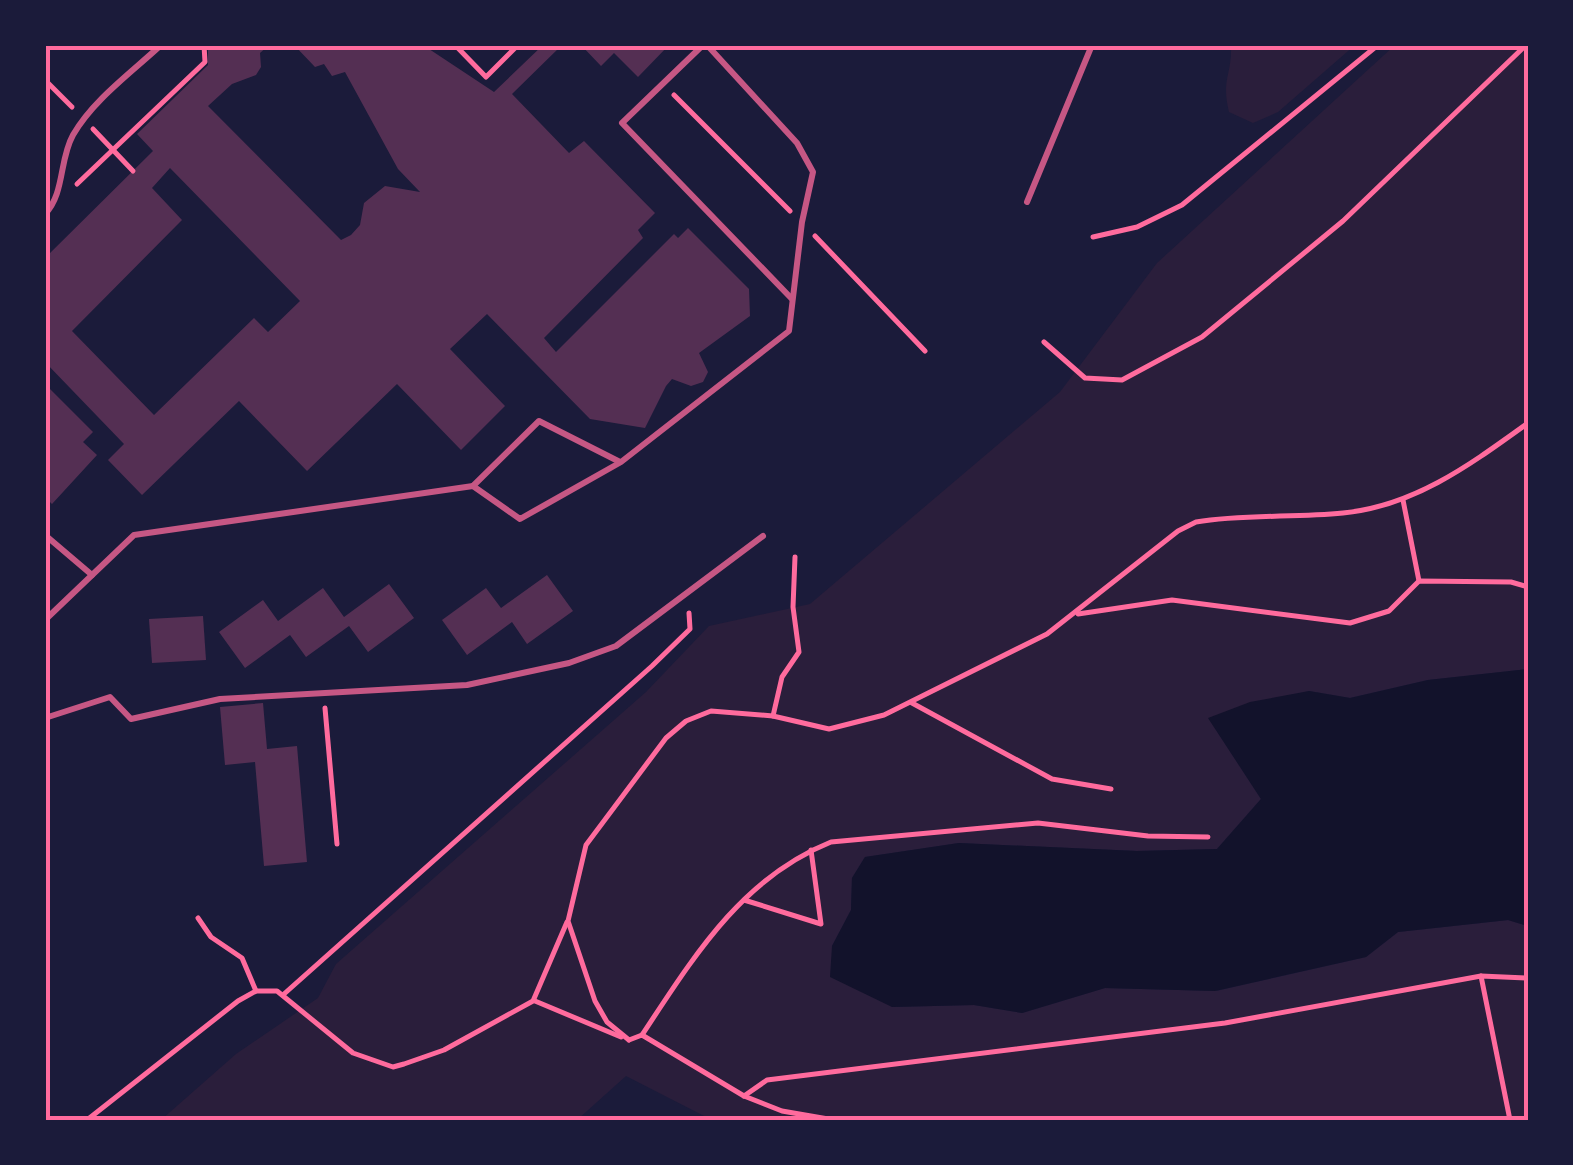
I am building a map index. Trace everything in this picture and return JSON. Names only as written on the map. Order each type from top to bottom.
[{"type":"lane","points":[[45,214],[56,203],[64,154],[83,119],[161,45]]},
{"type":"lane","points":[[473,486],[520,518],[621,462],[789,332],[814,172],[796,143],[705,45],[622,123],[793,300]]},
{"type":"lane","points":[[1027,202],[1092,45]]},
{"type":"lane","points":[[45,620],[134,535],[473,486],[539,421],[621,462]]},
{"type":"lane","points":[[45,535],[92,575]]},
{"type":"lane","points":[[45,718],[110,697],[131,719],[220,699],[467,685],[594,656],[664,615],[763,536]]},
{"type":"path","points":[[56,203],[115,152],[204,62],[204,45]]},
{"type":"path","points":[[456,45],[486,77],[518,45]]},
{"type":"path","points":[[1092,237],[1136,227],[1182,205],[1378,45]]},
{"type":"path","points":[[1044,342],[1084,378],[1122,380],[1202,337],[1343,220],[1526,45]]},
{"type":"path","points":[[45,80],[72,108]]},
{"type":"path","points":[[91,127],[133,171]]},
{"type":"path","points":[[87,1120],[256,992],[284,994],[320,1029],[353,1053],[393,1067],[444,1050],[533,1000],[568,921],[586,844],[666,738],[686,720],[711,711],[772,716],[829,729],[866,722],[912,704],[1075,615],[1178,531],[1196,522],[1346,513],[1402,499],[1452,478],[1528,423]]},
{"type":"path","points":[[1402,499],[1419,580]]},
{"type":"path","points":[[772,716],[782,677],[800,652],[794,607],[794,556]]},
{"type":"path","points":[[1075,615],[1172,600],[1350,623],[1388,611],[1419,580],[1511,582],[1528,587]]},
{"type":"path","points":[[284,994],[690,629]]},
{"type":"path","points":[[324,692],[337,844]]},
{"type":"path","points":[[912,704],[1052,779],[1111,789]]},
{"type":"path","points":[[533,1000],[629,1040],[642,1035],[714,926],[811,850],[831,842],[1038,823],[1148,836],[1208,837]]},
{"type":"path","points":[[744,900],[820,924],[811,850]]},
{"type":"path","points":[[198,918],[211,937],[242,958],[252,973],[256,992]]},
{"type":"path","points":[[568,921],[594,1002],[607,1022],[629,1040]]},
{"type":"path","points":[[744,1096],[767,1080],[908,1066],[1225,1023],[1481,976],[1528,978]]},
{"type":"path","points":[[1481,976],[1495,1027],[1510,1120]]},
{"type":"path","points":[[642,1035],[744,1096],[782,1111],[834,1120]]},
{"type":"shaded area","points":[[1231,45],[1355,45],[1278,112],[1253,123],[1229,112],[1226,92]]},
{"type":"shaded area","points":[[1395,45],[1528,45],[1528,669],[1428,680],[1350,698],[1309,691],[1209,719],[1261,799],[1217,849],[1137,851],[959,843],[865,857],[852,878],[851,910],[832,946],[892,1007],[974,1005],[1022,1013],[1105,988],[1216,991],[1366,957],[1398,932],[1508,920],[1528,926],[1528,1120],[712,1120],[626,1076],[577,1120],[161,1120],[236,1054],[318,998],[336,964],[646,692],[709,626],[810,604],[1060,392],[1157,263]]},
{"type":"shaded area","points":[[1528,669],[1528,926],[1508,920],[1398,932],[1366,957],[1215,991],[1105,988],[1022,1013],[974,1005],[892,1007],[830,977],[832,946],[851,910],[852,878],[865,857],[959,843],[1137,851],[1217,849],[1261,799],[1208,718],[1250,702],[1309,691],[1350,698],[1428,680]]},
{"type":"building","points":[[208,45],[269,45],[260,53],[261,67],[256,75],[232,84],[208,106],[341,240],[360,225],[364,203],[385,186],[420,192],[398,169],[345,72],[332,76],[324,64],[315,67],[294,45],[423,45],[494,92],[543,45],[562,45],[512,94],[569,153],[584,141],[655,213],[638,230],[643,238],[544,338],[556,352],[674,234],[678,238],[688,228],[749,289],[750,316],[699,353],[708,372],[703,382],[691,386],[672,379],[645,428],[590,419],[487,314],[450,349],[505,406],[461,450],[397,384],[307,471],[239,401],[142,495],[108,460],[124,444],[45,362],[45,258],[153,151],[137,134],[208,65]],"holes":[[[170,168],[300,301],[268,332],[254,318],[154,415],[72,331],[182,220],[152,188]]]},
{"type":"building","points":[[581,45],[669,45],[638,77],[614,53],[601,66]]},
{"type":"building","points":[[45,384],[93,432],[83,442],[97,455],[52,504],[45,497]]},
{"type":"building","points":[[547,575],[573,611],[527,644],[512,622],[467,655],[442,620],[486,588],[501,608]]},
{"type":"building","points":[[389,584],[414,618],[368,652],[349,626],[306,657],[290,635],[245,668],[219,632],[263,600],[278,621],[323,588],[344,617]]},
{"type":"building","points":[[203,616],[206,660],[152,663],[149,619]]},
{"type":"building","points":[[263,703],[267,749],[297,746],[307,862],[264,866],[255,762],[225,765],[220,707]]}]
